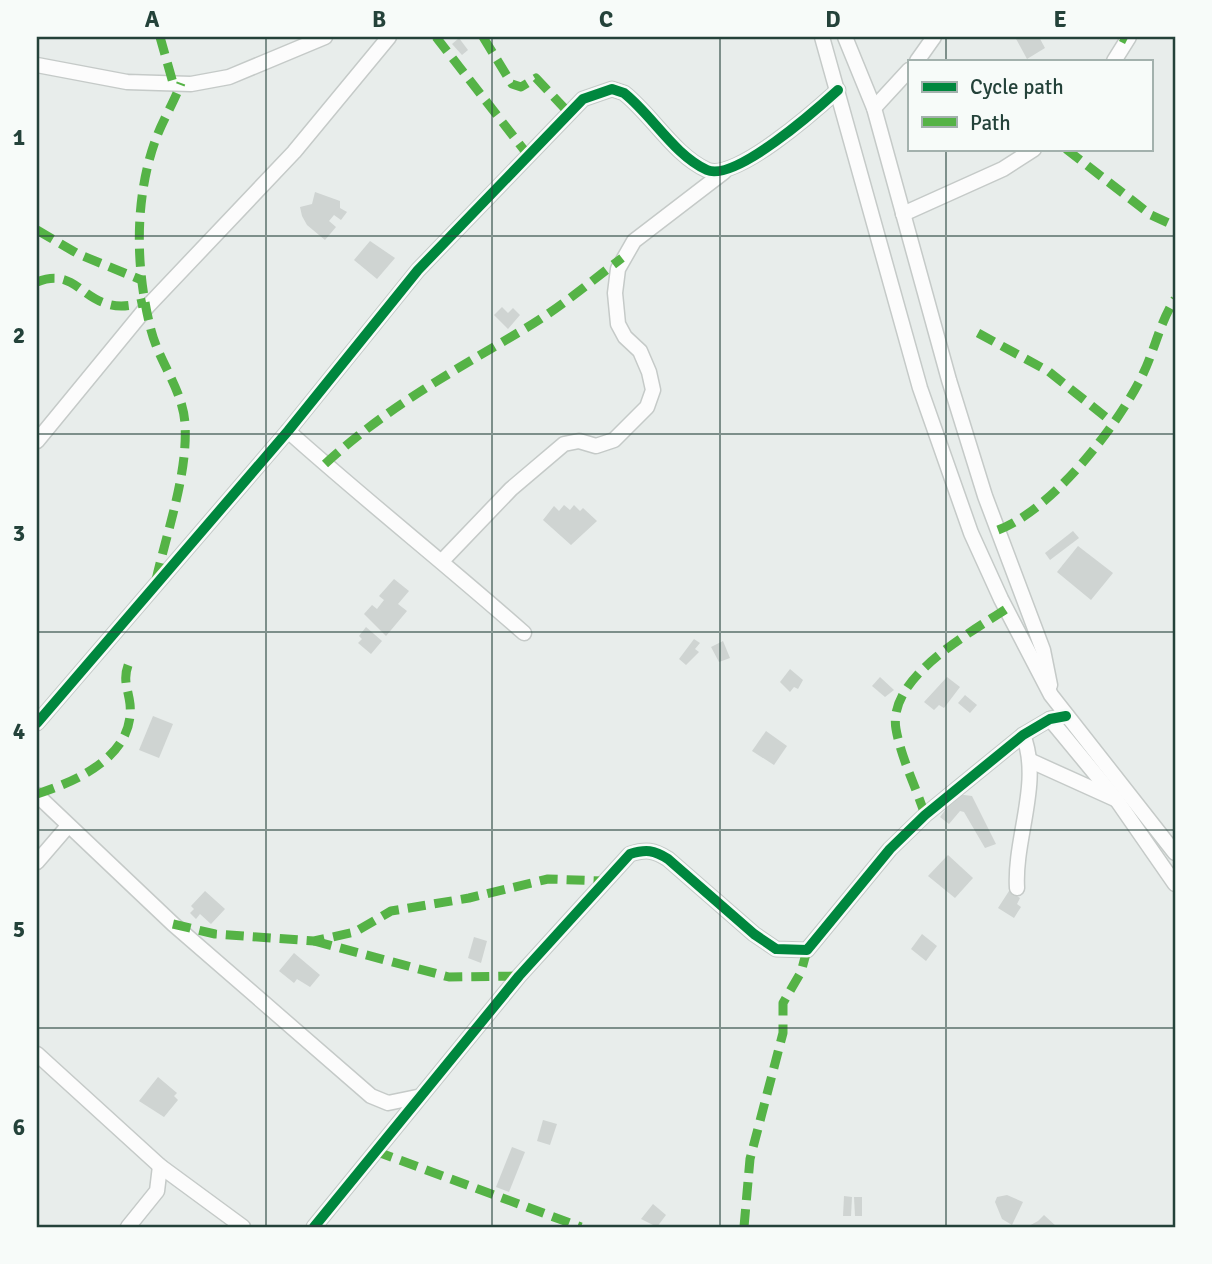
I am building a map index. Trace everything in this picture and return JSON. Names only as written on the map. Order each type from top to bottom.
[{"type":"street","points":[[37,65],[127,82],[191,84],[229,77],[325,37]]},
{"type":"street","points":[[37,442],[147,307],[295,152],[388,37]]},
{"type":"street","points":[[822,37],[920,388],[971,533],[1051,695],[1175,853]]},
{"type":"street","points":[[845,37],[874,108],[949,380],[985,496],[1043,650],[1051,695]]},
{"type":"street","points":[[918,60],[934,37]]},
{"type":"street","points":[[1115,60],[1129,37]]},
{"type":"street","points":[[874,108],[908,71]]},
{"type":"street","points":[[37,723],[288,430],[418,270],[583,99],[612,89],[624,93],[693,160],[708,170],[724,172]]},
{"type":"street","points":[[442,561],[511,489],[564,444],[579,441],[596,446],[614,440],[647,407],[653,390],[649,372],[640,351],[625,337],[618,324],[615,293],[618,269],[634,240],[724,172],[756,155],[838,90]]},
{"type":"street","points":[[903,214],[1003,169],[1032,150]]},
{"type":"street","points":[[288,430],[370,505],[442,561],[524,633]]},
{"type":"street","points":[[314,1227],[519,976],[630,854],[644,849],[654,850],[668,859],[754,934],[776,948],[807,950],[890,849],[934,807],[1023,735],[1050,719],[1066,716]]},
{"type":"street","points":[[1050,719],[1116,799],[1175,884]]},
{"type":"street","points":[[1017,888],[1017,849],[1031,761],[1023,735]]},
{"type":"street","points":[[1031,761],[1116,799],[1132,801]]},
{"type":"street","points":[[37,795],[173,924],[371,1096],[388,1103],[419,1096]]},
{"type":"street","points":[[37,862],[68,826]]},
{"type":"street","points":[[37,1054],[160,1166],[243,1227]]},
{"type":"street","points":[[128,1227],[157,1191],[160,1166]]},
{"type":"building","points":[[1015,37],[1039,37],[1045,48],[1027,59]]},
{"type":"building","points":[[459,38],[468,50],[462,55],[452,44]]},
{"type":"building","points":[[315,192],[340,201],[340,208],[347,212],[341,220],[334,215],[329,221],[336,227],[325,240],[307,225],[300,207],[312,204]]},
{"type":"building","points":[[370,241],[395,258],[377,279],[354,260]]},
{"type":"building","points":[[502,307],[508,313],[513,308],[520,315],[508,329],[494,315]]},
{"type":"building","points":[[564,505],[570,510],[574,505],[580,511],[583,508],[597,521],[571,545],[543,520],[554,506],[559,511]]},
{"type":"building","points":[[1073,531],[1079,538],[1050,560],[1045,553]]},
{"type":"building","points":[[1078,546],[1113,573],[1091,600],[1057,572]]},
{"type":"building","points":[[394,579],[409,591],[398,604],[407,611],[386,636],[364,614],[372,605],[377,609],[384,600],[379,596]]},
{"type":"building","points":[[366,627],[382,641],[371,654],[358,643],[362,639],[359,636]]},
{"type":"building","points":[[694,639],[700,643],[695,649],[699,652],[686,665],[679,659]]},
{"type":"building","points":[[723,641],[730,658],[719,662],[711,647]]},
{"type":"building","points":[[790,669],[803,680],[798,689],[794,687],[790,692],[780,682]]},
{"type":"building","points":[[880,677],[894,690],[885,697],[872,686]]},
{"type":"building","points":[[947,677],[960,687],[944,708],[939,705],[934,710],[924,702]]},
{"type":"building","points":[[965,695],[977,705],[970,713],[958,703]]},
{"type":"building","points":[[153,716],[173,724],[159,758],[139,750]]},
{"type":"building","points":[[766,731],[787,746],[774,765],[752,751]]},
{"type":"building","points":[[957,794],[972,796],[996,844],[985,848],[964,812],[960,811],[949,824],[940,817]]},
{"type":"building","points":[[948,855],[973,878],[955,898],[928,876]]},
{"type":"building","points":[[205,891],[225,909],[211,924],[200,914],[196,919],[190,913],[194,909],[191,906]]},
{"type":"building","points":[[1009,891],[1020,898],[1017,904],[1021,907],[1014,918],[998,908]]},
{"type":"building","points":[[922,934],[937,946],[926,961],[911,949]]},
{"type":"building","points":[[474,937],[487,941],[481,963],[468,958]]},
{"type":"building","points":[[294,953],[320,975],[310,987],[297,979],[294,983],[279,971]]},
{"type":"building","points":[[158,1077],[177,1093],[174,1096],[178,1100],[164,1117],[139,1101]]},
{"type":"building","points":[[543,1120],[557,1124],[550,1145],[537,1141]]},
{"type":"building","points":[[512,1147],[525,1152],[509,1192],[496,1187]]},
{"type":"building","points":[[1007,1195],[1023,1202],[1012,1225],[1002,1219],[995,1202],[997,1197]]},
{"type":"building","points":[[844,1196],[852,1197],[851,1216],[843,1216]]},
{"type":"building","points":[[854,1197],[862,1197],[862,1216],[855,1216]]},
{"type":"building","points":[[653,1204],[666,1215],[657,1227],[641,1219]]},
{"type":"building","points":[[1044,1215],[1057,1227],[1027,1227],[1038,1221]]},
{"type":"marked path","points":[[160,37],[173,83]]},
{"type":"marked path","points":[[436,37],[528,155]]},
{"type":"marked path","points":[[483,37],[512,84],[521,87],[536,78],[568,112]]},
{"type":"marked path","points":[[1121,37],[1127,40]]},
{"type":"marked path","points":[[156,580],[180,482],[185,424],[180,399],[151,330],[142,282],[139,232],[149,159],[181,83]]},
{"type":"marked path","points":[[1067,150],[1151,215],[1175,226]]},
{"type":"marked path","points":[[37,230],[78,254],[144,281]]},
{"type":"marked path","points":[[325,464],[395,408],[547,315],[622,258]]},
{"type":"marked path","points":[[37,282],[49,279],[67,281],[90,296],[113,305],[127,306],[146,302]]},
{"type":"marked path","points":[[998,530],[1019,520],[1061,486],[1100,441],[1132,395],[1175,299]]},
{"type":"marked path","points":[[978,333],[1048,371],[1112,422]]},
{"type":"marked path","points":[[925,815],[896,729],[897,710],[904,692],[934,659],[1006,609]]},
{"type":"marked path","points":[[37,794],[85,774],[113,752],[123,738],[129,722],[130,704],[126,679],[129,663]]},
{"type":"marked path","points":[[173,924],[215,934],[314,941],[355,932],[391,911],[469,898],[548,879],[603,881]]},
{"type":"marked path","points":[[314,941],[449,977],[519,976]]},
{"type":"marked path","points":[[744,1227],[750,1159],[783,1033],[783,1003],[801,972],[807,950]]},
{"type":"marked path","points":[[375,1151],[581,1227]]},
{"type":"cycle path","points":[[37,723],[288,431],[418,270],[583,99],[612,89],[624,93],[684,155],[707,170],[720,171],[755,155],[775,142],[838,90]]},
{"type":"cycle path","points":[[314,1227],[519,976],[630,854],[650,851],[663,856],[754,934],[776,949],[807,950],[890,849],[925,815],[1023,735],[1050,719],[1066,716]]}]
